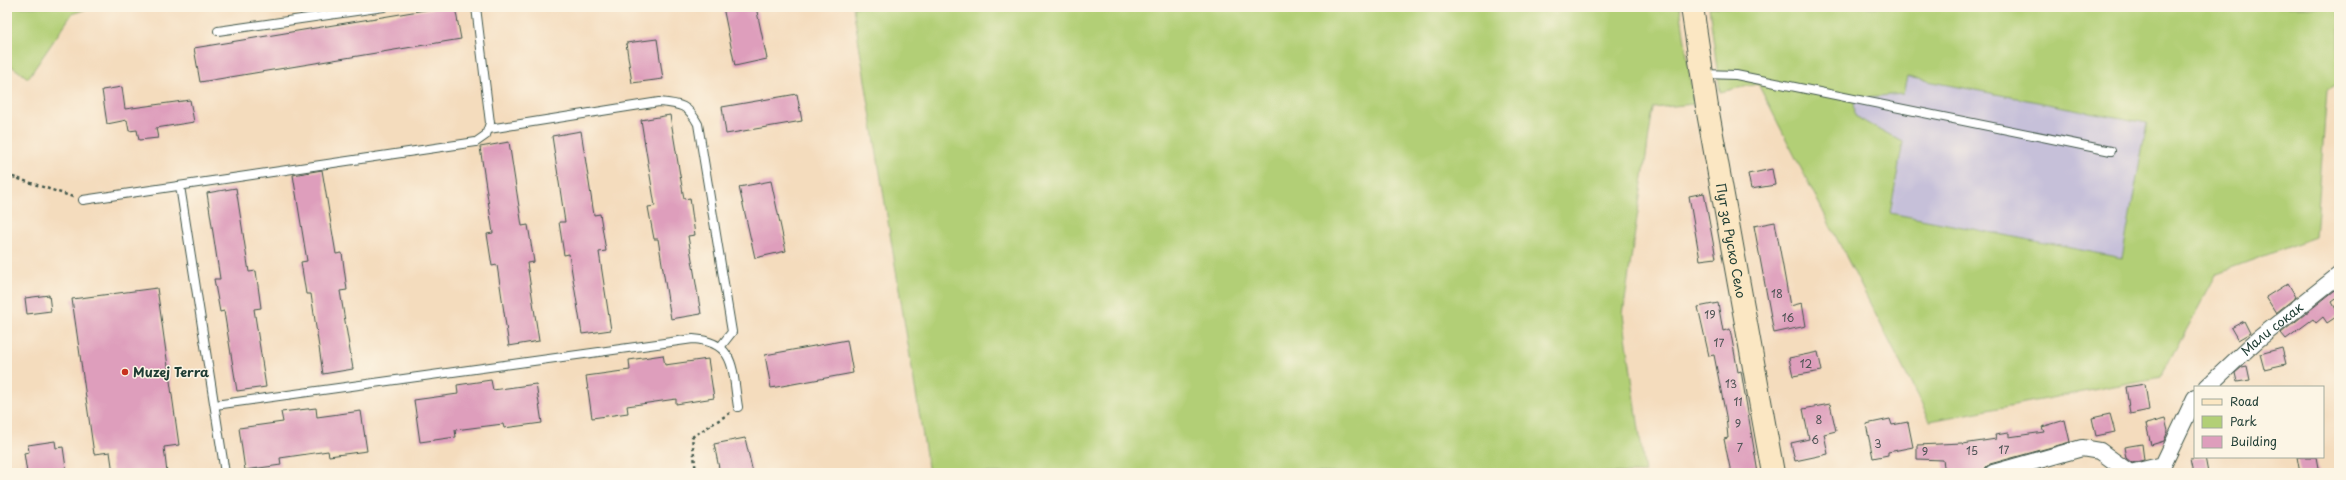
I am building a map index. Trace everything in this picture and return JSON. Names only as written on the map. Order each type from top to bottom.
[{"type":"main road","name":"Пут за Руско Село","points":[[1692,7],[1702,74],[1773,473]]},
{"type":"street","name":"Мали сокак","points":[[2208,386],[2257,340],[2339,275]]},
{"type":"street","points":[[1994,473],[2082,448],[2100,451],[2130,473],[2162,465],[2194,400]]},
{"type":"lane","points":[[218,32],[384,7]]},
{"type":"lane","points":[[83,200],[476,142],[486,135],[490,123],[476,7]]},
{"type":"lane","points":[[1702,74],[1736,74],[2111,151]]},
{"type":"lane","points":[[489,129],[659,102],[674,103],[691,110],[698,124],[732,332],[721,346]]},
{"type":"lane","points":[[180,186],[225,473]]},
{"type":"lane","points":[[215,405],[693,339],[713,342],[721,346],[727,353],[730,361],[738,407]]},
{"type":"path","points":[[7,174],[83,200]]},
{"type":"path","points":[[696,473],[692,437],[738,407]]},
{"type":"shaded area","points":[[1906,77],[2147,123],[2122,258],[1890,213],[1903,142],[1855,116],[1854,98],[1903,94]]},
{"type":"green space","points":[[7,7],[92,7],[72,14],[28,78],[7,63]]},
{"type":"green space","points":[[853,7],[1680,7],[1694,104],[1653,108],[1623,314],[1645,473],[929,473]]},
{"type":"green space","points":[[1709,7],[2339,7],[2339,83],[2327,90],[2316,237],[2217,273],[2161,377],[1930,421],[1758,84],[1720,92]],"holes":[[[1907,77],[2147,123],[2122,258],[1890,213],[1903,142],[1855,116],[1854,98],[1903,94]]]},
{"type":"building","points":[[443,7],[455,7],[461,39],[200,82],[194,48]]},
{"type":"building","points":[[723,7],[756,7],[767,59],[735,66]]},
{"type":"building","points":[[657,39],[663,79],[632,83],[626,43]]},
{"type":"building","points":[[122,87],[125,109],[190,100],[194,122],[156,128],[158,138],[139,140],[137,130],[129,131],[127,120],[107,124],[102,90]]},
{"type":"building","points":[[797,94],[802,121],[726,134],[722,107]]},
{"type":"building","points":[[670,115],[684,199],[690,198],[695,235],[688,236],[701,314],[671,319],[658,239],[654,239],[648,207],[655,206],[641,120]]},
{"type":"building","points":[[581,131],[594,215],[600,214],[606,251],[599,252],[611,330],[582,334],[569,254],[564,255],[559,222],[565,222],[552,136]]},
{"type":"building","points":[[509,142],[522,226],[528,225],[534,262],[527,263],[539,341],[509,346],[497,265],[492,266],[487,234],[493,233],[480,147]]},
{"type":"building","points":[[1772,169],[1775,185],[1751,189],[1748,174]]},
{"type":"building","points":[[322,170],[336,254],[342,253],[347,290],[340,291],[353,369],[323,374],[311,294],[306,294],[301,262],[307,261],[293,175]]},
{"type":"building","points":[[771,181],[786,251],[755,258],[739,187]]},
{"type":"building","points":[[236,188],[249,272],[256,271],[261,308],[254,309],[266,387],[237,391],[224,311],[220,312],[214,279],[220,279],[207,193]]},
{"type":"building","points":[[1704,193],[1716,258],[1700,260],[1689,196]]},
{"type":"building","points":[[1775,222],[1790,306],[1802,303],[1806,326],[1774,333],[1754,226]]},
{"type":"building","points":[[2288,283],[2296,297],[2276,313],[2266,297]]},
{"type":"building","points":[[2339,287],[2339,297],[2332,302],[2339,315],[2327,323],[2323,317],[2316,323],[2313,319],[2286,339],[2281,333]]},
{"type":"building","name":"Muzej Terra","points":[[157,288],[179,445],[164,447],[167,473],[113,473],[110,452],[94,454],[72,299]]},
{"type":"building","points":[[49,295],[51,311],[27,314],[25,298]]},
{"type":"building","points":[[1718,303],[1723,331],[1730,329],[1738,372],[1741,371],[1758,473],[1731,473],[1724,439],[1728,438],[1726,416],[1714,355],[1709,356],[1698,307]]},
{"type":"building","points":[[2244,321],[2250,333],[2238,340],[2231,328]]},
{"type":"building","points":[[847,340],[853,373],[771,388],[765,355]]},
{"type":"building","points":[[2282,348],[2286,364],[2264,369],[2260,354]]},
{"type":"building","points":[[1818,352],[1822,371],[1793,376],[1789,358]]},
{"type":"building","points":[[663,355],[665,365],[708,359],[714,398],[676,404],[676,399],[627,406],[628,413],[592,418],[586,376],[630,370],[629,360]]},
{"type":"building","points":[[2247,366],[2250,380],[2237,382],[2235,373],[2242,367]]},
{"type":"building","points":[[491,380],[493,390],[536,384],[542,423],[504,428],[503,424],[455,430],[456,437],[420,442],[414,400],[458,394],[457,385]]},
{"type":"building","points":[[2145,384],[2149,410],[2130,414],[2126,387]]},
{"type":"building","points":[[1830,404],[1836,431],[1824,434],[1828,454],[1795,461],[1791,443],[1809,439],[1803,409]]},
{"type":"building","points":[[316,408],[317,417],[361,411],[367,451],[329,456],[328,451],[280,458],[281,465],[245,470],[239,428],[283,422],[281,412]]},
{"type":"building","points":[[2110,414],[2115,432],[2096,436],[2092,418]]},
{"type":"building","points":[[1890,419],[1892,425],[1908,422],[1913,447],[1888,452],[1888,455],[1873,458],[1866,424]]},
{"type":"building","points":[[2165,419],[2168,431],[2164,441],[2151,445],[2146,424]]},
{"type":"building","points":[[2065,420],[2070,442],[1990,464],[1986,467],[1984,472],[1945,473],[1943,460],[1917,459],[1917,445],[1963,444],[1996,439],[1995,435],[2009,433],[2009,437],[2044,432],[2042,427]]},
{"type":"building","points":[[745,438],[753,473],[720,473],[714,444]]},
{"type":"building","points":[[55,441],[56,448],[63,447],[66,468],[27,473],[24,453],[29,452],[28,445]]},
{"type":"building","points":[[2142,444],[2144,460],[2132,463],[2126,458],[2124,447]]},
{"type":"building","points":[[2205,458],[2208,473],[2193,473],[2190,459]]},
{"type":"building","points":[[2297,458],[2316,458],[2319,473],[2300,473]]},
{"type":"place","name":"Muzej Terra","points":[[125,372]]}]
